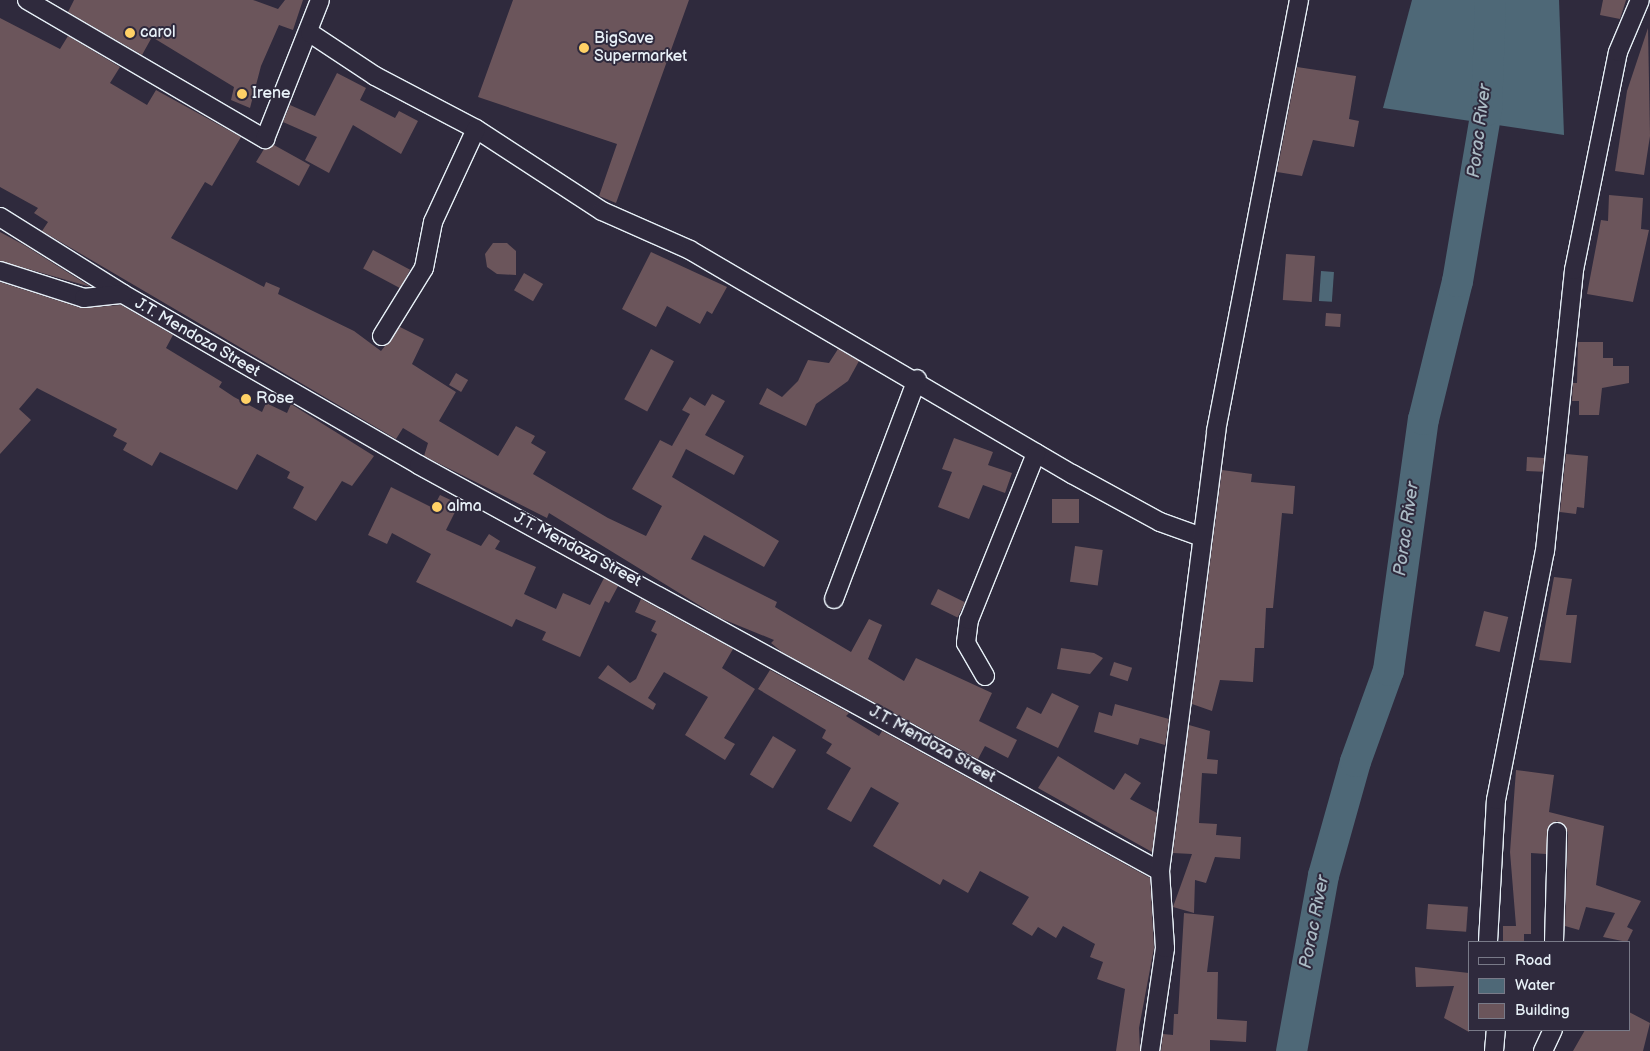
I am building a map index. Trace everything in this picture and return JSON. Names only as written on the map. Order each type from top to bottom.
[{"type":"street","points":[[27,0],[265,139],[310,33],[320,0]]},
{"type":"street","points":[[1150,1051],[1165,948],[1160,871],[1216,431],[1299,0]]},
{"type":"street","points":[[1488,941],[1496,800],[1545,551],[1574,270],[1618,52],[1640,0]]},
{"type":"street","points":[[310,33],[375,76],[476,129],[602,211],[690,250],[917,379],[1036,453],[1160,522],[1202,537]]},
{"type":"street","points":[[382,336],[424,268],[432,222],[476,129]]},
{"type":"street","name":"J.T. Mendoza Street","points":[[0,217],[123,294],[419,465],[1160,871]]},
{"type":"street","points":[[0,271],[84,298],[123,294]]},
{"type":"street","points":[[834,600],[917,379]]},
{"type":"street","points":[[985,676],[966,643],[969,620],[1036,453]]},
{"type":"street","points":[[1554,941],[1557,832]]},
{"type":"street","points":[[1543,1051],[1553,1031]]},
{"type":"water","points":[[1412,0],[1559,0],[1564,135],[1383,108]]},
{"type":"water","points":[[1321,271],[1334,272],[1332,302],[1319,301]]},
{"type":"building","points":[[74,0],[253,0],[278,9],[285,0],[303,0],[293,30],[279,25],[261,66],[250,108],[231,100],[234,87],[152,37],[142,55],[68,12]]},
{"type":"building","name":"BigSave Supermarket","points":[[513,0],[689,0],[616,203],[599,196],[617,144],[478,97]]},
{"type":"building","points":[[1603,0],[1626,0],[1620,19],[1600,15]]},
{"type":"building","points":[[0,18],[60,49],[68,36],[120,67],[110,83],[147,105],[156,90],[241,137],[212,186],[205,182],[171,238],[264,287],[266,282],[280,288],[278,294],[354,331],[381,351],[400,327],[424,339],[412,364],[456,392],[439,421],[498,456],[516,426],[535,436],[531,443],[546,452],[533,474],[608,518],[646,536],[662,506],[632,489],[660,440],[672,446],[690,414],[682,410],[690,397],[705,406],[712,394],[725,401],[705,435],[744,456],[734,475],[686,449],[672,477],[779,541],[764,567],[704,535],[691,559],[777,602],[775,607],[851,652],[869,619],[882,625],[868,659],[904,681],[916,658],[992,693],[979,721],[1017,740],[1008,758],[985,746],[978,759],[782,652],[771,643],[774,640],[720,618],[549,513],[547,518],[424,456],[428,443],[403,428],[396,439],[42,231],[48,222],[34,213],[38,208],[0,187]]},
{"type":"building","points":[[1648,28],[1650,136],[1644,175],[1615,171],[1627,91]]},
{"type":"building","points":[[1297,67],[1356,76],[1349,119],[1359,121],[1354,147],[1313,140],[1302,176],[1277,172]]},
{"type":"building","points":[[337,73],[366,88],[360,100],[395,118],[399,111],[418,121],[401,154],[353,125],[329,173],[305,160],[317,137],[283,122],[290,105],[315,116]]},
{"type":"building","points":[[274,145],[310,165],[299,186],[256,162],[264,149]]},
{"type":"building","points":[[1609,195],[1643,198],[1641,229],[1649,230],[1633,302],[1587,294],[1601,220],[1608,221]]},
{"type":"building","points":[[0,232],[24,245],[91,287],[0,261]]},
{"type":"building","points":[[493,243],[507,243],[516,251],[516,275],[497,274],[487,267],[485,254]]},
{"type":"building","points":[[373,250],[410,270],[400,288],[363,269]]},
{"type":"building","points":[[651,252],[727,287],[712,314],[707,311],[700,324],[667,306],[656,327],[622,309]]},
{"type":"building","points":[[1286,254],[1315,256],[1312,302],[1283,300]]},
{"type":"building","points":[[524,273],[543,284],[533,301],[514,290]]},
{"type":"building","points":[[0,282],[81,308],[121,305],[173,335],[166,348],[222,382],[219,387],[234,397],[262,412],[266,403],[287,413],[291,404],[374,456],[352,486],[342,481],[316,521],[293,508],[304,487],[287,478],[290,472],[257,454],[237,490],[160,452],[152,466],[123,450],[127,443],[113,436],[117,429],[37,388],[19,409],[31,420],[0,454]]},
{"type":"building","points":[[1326,313],[1341,314],[1340,327],[1325,326]]},
{"type":"building","points":[[1578,342],[1603,342],[1603,358],[1613,358],[1613,366],[1629,366],[1629,383],[1602,388],[1599,415],[1579,415],[1579,401],[1572,401],[1573,383],[1577,383]]},
{"type":"building","points":[[651,349],[674,361],[647,412],[624,399]]},
{"type":"building","points":[[838,349],[859,361],[848,381],[816,404],[806,426],[759,404],[767,388],[782,397],[798,381],[808,360],[829,363]]},
{"type":"building","points":[[456,373],[468,380],[461,392],[449,385]]},
{"type":"building","points":[[954,438],[993,452],[988,465],[1012,473],[1005,493],[983,485],[969,519],[938,507],[952,472],[942,469]]},
{"type":"building","points":[[1566,454],[1588,456],[1584,508],[1577,507],[1576,514],[1560,512]]},
{"type":"building","points":[[1527,457],[1544,458],[1543,472],[1526,471]]},
{"type":"building","points":[[1222,470],[1252,474],[1251,482],[1295,486],[1293,514],[1282,513],[1273,608],[1266,608],[1264,648],[1255,648],[1253,682],[1220,680],[1212,711],[1192,704]]},
{"type":"building","points":[[391,487],[433,508],[440,495],[459,504],[446,530],[481,546],[489,534],[500,541],[495,549],[536,567],[524,594],[556,609],[563,593],[590,605],[604,578],[618,586],[609,603],[605,601],[580,657],[542,640],[546,632],[516,619],[512,627],[416,582],[431,554],[392,533],[387,544],[368,535]]},
{"type":"building","points":[[1052,499],[1079,499],[1079,523],[1052,523]]},
{"type":"building","points":[[1075,546],[1103,550],[1098,586],[1070,582]]},
{"type":"building","points":[[1554,577],[1572,579],[1566,615],[1577,615],[1571,663],[1539,660]]},
{"type":"building","points":[[938,589],[965,602],[958,617],[931,604]]},
{"type":"building","points":[[641,599],[733,649],[722,668],[755,689],[724,738],[735,744],[725,760],[685,735],[708,697],[664,672],[648,698],[656,704],[653,710],[598,678],[608,665],[630,683],[636,679],[657,634],[651,631],[656,621],[635,612]]},
{"type":"building","points":[[1484,611],[1508,617],[1500,652],[1475,646]]},
{"type":"building","points":[[1061,648],[1094,653],[1103,658],[1090,674],[1057,669]]},
{"type":"building","points":[[1114,662],[1132,668],[1128,681],[1110,675]]},
{"type":"building","points":[[770,670],[849,713],[846,716],[879,736],[882,731],[1150,878],[1154,948],[1139,1028],[1140,1051],[1116,1051],[1125,989],[1097,979],[1103,962],[1090,957],[1095,944],[1063,926],[1056,938],[1038,927],[1032,936],[1012,924],[1029,897],[980,871],[968,893],[943,879],[940,885],[873,846],[899,803],[871,787],[851,822],[827,809],[851,768],[826,753],[832,744],[822,738],[826,730],[758,689]]},
{"type":"building","points":[[1052,693],[1079,706],[1058,748],[1016,728],[1027,707],[1041,714]]},
{"type":"building","points":[[1115,704],[1169,719],[1165,745],[1140,738],[1138,745],[1094,732],[1099,712],[1112,716]]},
{"type":"building","points":[[1189,725],[1210,731],[1207,759],[1218,760],[1217,774],[1202,773],[1199,823],[1217,824],[1216,835],[1241,837],[1240,859],[1215,857],[1206,883],[1195,880],[1194,913],[1173,907],[1192,854],[1173,853]]},
{"type":"building","points":[[773,736],[796,750],[773,788],[750,775]]},
{"type":"building","points":[[1058,756],[1114,790],[1125,773],[1141,783],[1130,799],[1157,813],[1152,852],[1038,788]]},
{"type":"building","points":[[1516,770],[1554,775],[1549,812],[1604,826],[1596,885],[1641,901],[1627,927],[1633,930],[1628,941],[1603,937],[1615,913],[1586,907],[1579,930],[1565,926],[1568,832],[1557,821],[1548,827],[1546,854],[1531,853],[1531,934],[1524,934],[1524,941],[1503,941],[1503,926],[1516,926],[1510,852]]},
{"type":"building","points":[[1428,904],[1468,907],[1466,932],[1426,929]]},
{"type":"building","points":[[1184,913],[1214,916],[1207,972],[1218,972],[1217,1019],[1247,1021],[1246,1042],[1210,1040],[1210,1051],[1161,1051],[1163,1034],[1173,1035],[1174,1014],[1178,1014]]},
{"type":"building","points":[[1415,967],[1468,973],[1469,1032],[1444,1018],[1454,986],[1416,987]]},
{"type":"building","points":[[1630,1013],[1650,1023],[1643,1051],[1573,1051],[1584,1031],[1630,1031]]},
{"type":"waterway","name":"Porac River","points":[[1291,1051],[1323,875],[1355,761],[1388,670],[1423,419],[1457,281],[1486,110],[1490,0]]},
{"type":"place","name":"carol","points":[[130,33]]},
{"type":"place","name":"BigSave Supermarket","points":[[584,48]]},
{"type":"place","name":"Irene","points":[[242,94]]},
{"type":"place","name":"Rose","points":[[246,399]]},
{"type":"place","name":"alma","points":[[437,507]]}]
